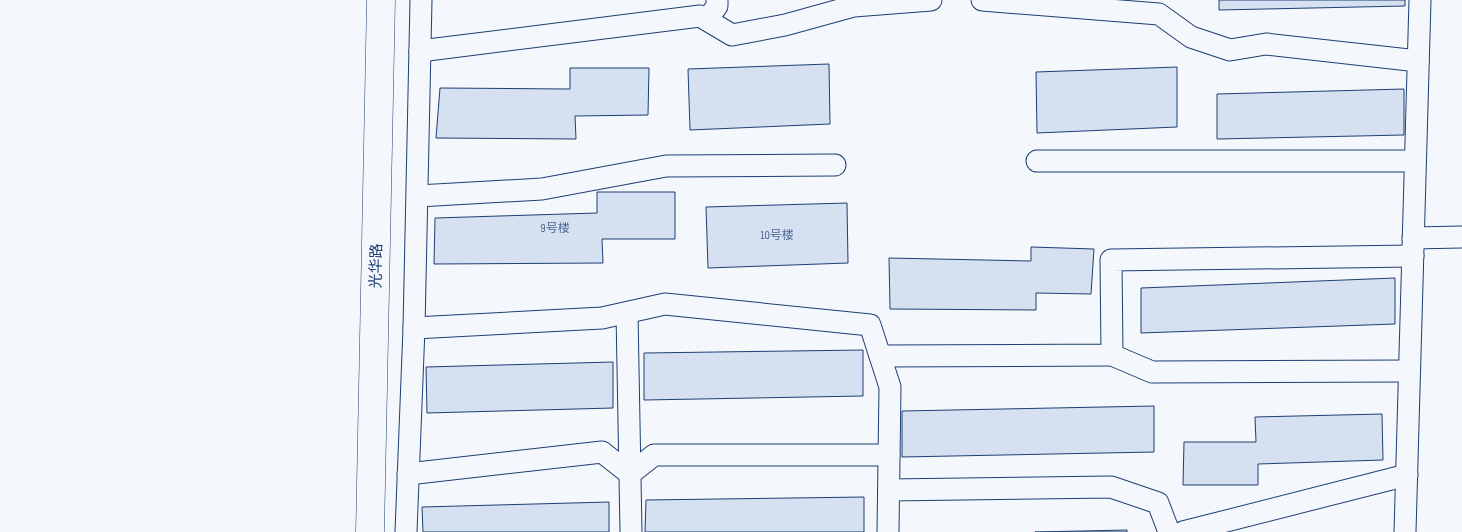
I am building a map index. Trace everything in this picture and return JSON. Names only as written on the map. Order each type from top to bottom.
[{"type":"street","name":"光华路","points":[[370,532],[381,0]]},
{"type":"street","points":[[406,532],[418,196],[421,0]]},
{"type":"street","points":[[707,20],[717,6],[717,0]]},
{"type":"street","points":[[420,52],[700,16],[732,35],[785,25],[854,6],[931,0]]},
{"type":"street","points":[[982,0],[1159,14],[1191,37],[1230,50],[1266,44],[1418,61]]},
{"type":"street","points":[[1405,532],[1420,0]]},
{"type":"street","points":[[1037,160],[1415,161]]},
{"type":"street","points":[[418,196],[542,190],[666,166],[835,165]]},
{"type":"street","points":[[1112,354],[1111,260],[1413,247],[1462,237]]},
{"type":"street","points":[[414,328],[602,318],[665,304],[870,325],[890,387],[888,532]]},
{"type":"street","points":[[627,313],[631,532]]},
{"type":"street","points":[[880,356],[1112,354],[1152,372],[1409,371]]},
{"type":"street","points":[[408,474],[602,452],[630,474]]},
{"type":"street","points":[[630,474],[654,455],[889,455]]},
{"type":"street","points":[[1183,532],[1407,475]]},
{"type":"street","points":[[888,490],[1110,487],[1158,503],[1169,532]]},
{"type":"building","points":[[1219,0],[1405,0],[1405,6],[1219,10]]},
{"type":"building","points":[[829,64],[830,124],[690,130],[688,69]]},
{"type":"building","points":[[1177,67],[1177,127],[1037,133],[1036,72]]},
{"type":"building","points":[[570,68],[649,68],[648,115],[575,116],[576,139],[436,138],[440,88],[570,89]]},
{"type":"building","points":[[1404,89],[1404,135],[1217,139],[1217,94]]},
{"type":"building","points":[[597,192],[675,192],[675,239],[602,239],[603,263],[434,264],[435,218],[597,213]]},
{"type":"building","points":[[847,203],[848,263],[708,268],[706,207]]},
{"type":"building","points":[[1031,247],[1094,249],[1091,294],[1036,293],[1036,310],[890,309],[889,258],[1031,261]]},
{"type":"building","points":[[1395,278],[1395,324],[1141,333],[1141,288]]},
{"type":"building","points":[[863,350],[863,396],[644,400],[644,353]]},
{"type":"building","points":[[613,362],[613,408],[427,413],[426,367]]},
{"type":"building","points":[[1154,406],[1154,452],[902,457],[902,411]]},
{"type":"building","points":[[1382,414],[1383,460],[1258,464],[1258,485],[1183,485],[1184,442],[1256,442],[1255,417]]},
{"type":"building","points":[[864,497],[864,532],[645,532],[646,500]]},
{"type":"building","points":[[609,502],[609,532],[423,532],[422,507]]},
{"type":"building","points":[[1127,530],[1127,532],[1035,532]]}]
